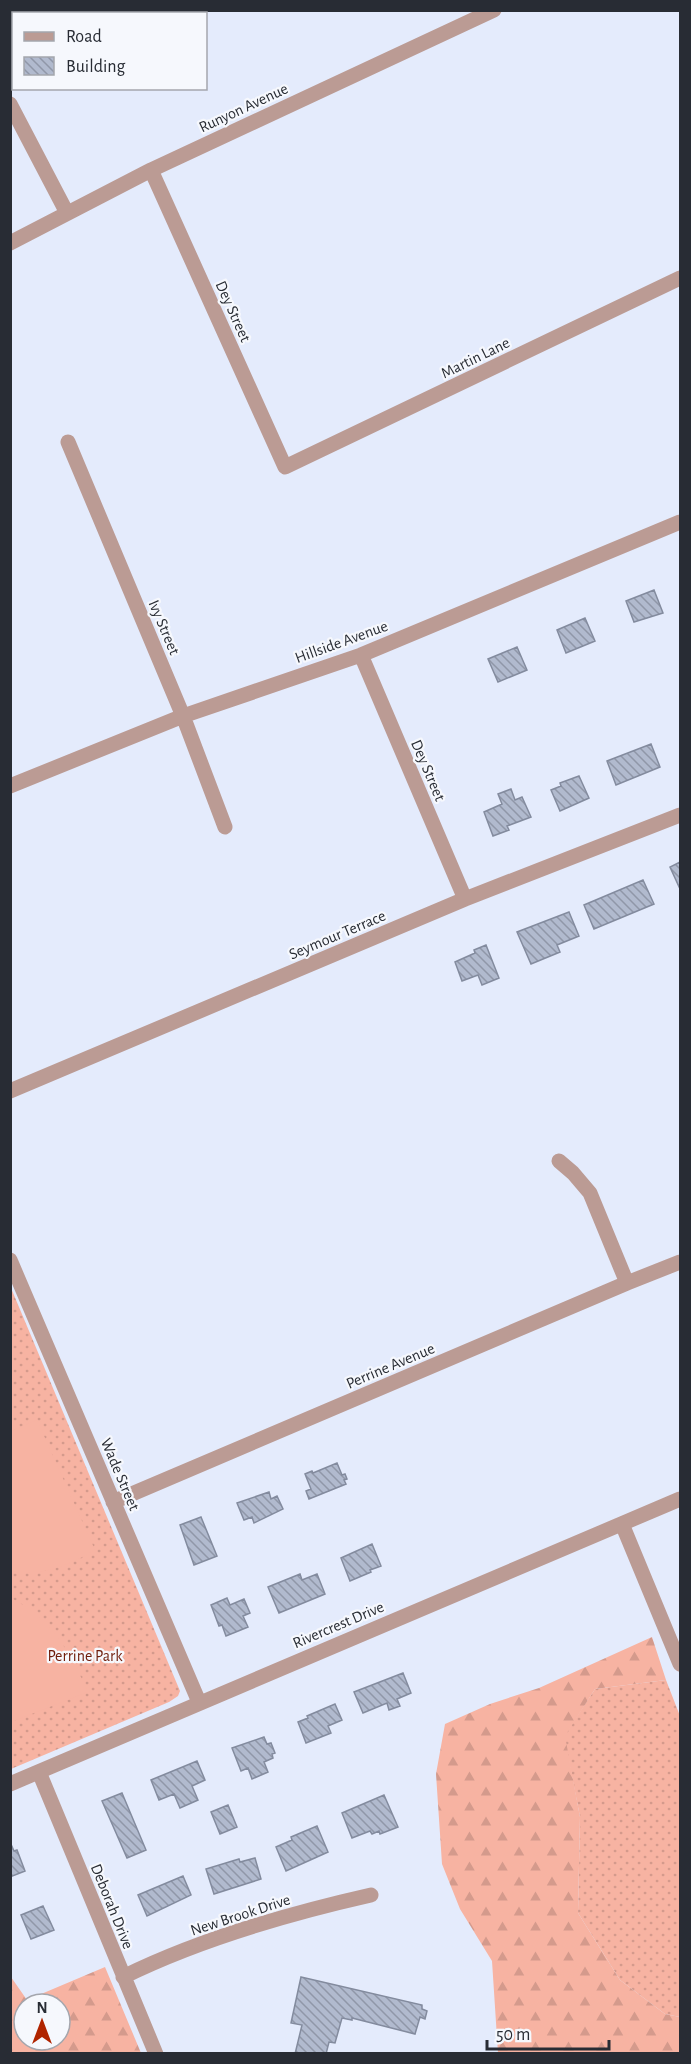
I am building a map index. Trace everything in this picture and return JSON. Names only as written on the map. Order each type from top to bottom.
[{"type":"street","name":"Runyon Avenue","points":[[10,243],[151,170],[494,10]]},
{"type":"street","points":[[10,104],[67,213]]},
{"type":"street","name":"Dey Street","points":[[151,170],[285,468]]},
{"type":"street","name":"Martin Lane","points":[[285,468],[681,278]]},
{"type":"street","name":"Ivy Street","points":[[68,442],[183,716],[225,827]]},
{"type":"street","name":"Hillside Avenue","points":[[11,785],[183,716],[361,655],[681,522]]},
{"type":"street","name":"Dey Street","points":[[361,655],[465,899]]},
{"type":"street","name":"Seymour Terrace","points":[[10,1091],[465,899],[681,815]]},
{"type":"street","points":[[559,1161],[590,1193],[627,1283]]},
{"type":"street","name":"Wade Street","points":[[10,1260],[199,1702]]},
{"type":"street","name":"Perrine Avenue","points":[[113,1502],[681,1262]]},
{"type":"street","name":"Rivercrest Drive","points":[[10,1784],[681,1499]]},
{"type":"street","points":[[622,1524],[681,1664]]},
{"type":"street","name":"Deborah Drive","points":[[39,1772],[156,2054]]},
{"type":"street","name":"New Brook Drive","points":[[123,1977],[216,1940],[330,1905],[371,1896]]},
{"type":"green space","name":"Perrine Park","points":[[11,1288],[180,1691],[178,1696],[169,1702],[11,1769]]},
{"type":"green space","points":[[37,1420],[95,1550],[44,1571],[11,1571],[11,1431]]},
{"type":"green space","points":[[11,1598],[25,1606],[49,1626],[67,1650],[88,1692],[11,1722]]},
{"type":"green space","points":[[652,1637],[666,1680],[595,1689],[565,1736],[580,1817],[578,1913],[620,1980],[665,2014],[680,2017],[680,2053],[498,2053],[492,1961],[460,1909],[442,1864],[436,1774],[445,1724],[490,1704],[539,1688]]},
{"type":"green space","points":[[666,1680],[680,1716],[680,2017],[665,2014],[620,1980],[578,1913],[580,1817],[564,1736],[595,1689]]},
{"type":"green space","points":[[105,1967],[141,2053],[11,2053],[11,1977],[21,1992],[12,1992],[12,2052],[72,2052],[72,1992],[46,1992]]},
{"type":"building","points":[[654,590],[663,613],[634,622],[626,601]]},
{"type":"building","points":[[585,618],[595,641],[566,653],[557,630]]},
{"type":"building","points":[[517,647],[527,670],[498,682],[488,659]]},
{"type":"building","points":[[651,744],[660,767],[616,785],[607,761]]},
{"type":"building","points":[[579,776],[589,798],[560,811],[551,790],[561,786],[560,783]]},
{"type":"building","points":[[511,789],[515,800],[522,797],[531,817],[507,826],[509,830],[493,836],[484,812],[502,804],[498,794]]},
{"type":"building","points":[[680,862],[680,889],[670,867]]},
{"type":"building","points":[[643,880],[654,904],[594,929],[584,905]]},
{"type":"building","points":[[569,912],[579,936],[557,945],[560,952],[531,964],[517,932]]},
{"type":"building","points":[[486,945],[499,978],[482,985],[478,975],[462,981],[455,962]]},
{"type":"building","points":[[337,1463],[342,1475],[345,1474],[346,1484],[309,1499],[306,1491],[311,1489],[305,1474]]},
{"type":"building","points":[[269,1492],[271,1499],[277,1496],[283,1509],[254,1523],[252,1517],[244,1520],[237,1503]]},
{"type":"building","points":[[201,1517],[217,1556],[194,1565],[180,1525]]},
{"type":"building","points":[[372,1544],[381,1566],[350,1581],[341,1558]]},
{"type":"building","points":[[300,1574],[302,1580],[317,1574],[325,1594],[279,1613],[268,1587]]},
{"type":"building","points":[[227,1598],[230,1605],[244,1599],[250,1613],[243,1616],[248,1627],[226,1636],[222,1625],[219,1626],[211,1605]]},
{"type":"building","points":[[403,1673],[411,1693],[397,1699],[400,1706],[389,1710],[387,1703],[363,1713],[354,1692]]},
{"type":"building","points":[[335,1704],[342,1720],[328,1726],[331,1733],[306,1743],[298,1722]]},
{"type":"building","points":[[264,1737],[267,1744],[271,1743],[275,1753],[272,1754],[273,1758],[264,1762],[268,1772],[252,1779],[248,1768],[241,1771],[232,1748]]},
{"type":"building","points":[[197,1761],[205,1780],[192,1786],[198,1800],[180,1808],[174,1794],[159,1800],[151,1780]]},
{"type":"building","points":[[122,1793],[146,1850],[127,1858],[102,1801]]},
{"type":"building","points":[[384,1795],[398,1827],[380,1834],[379,1831],[372,1834],[370,1831],[352,1838],[342,1813]]},
{"type":"building","points":[[228,1805],[237,1827],[220,1834],[211,1812]]},
{"type":"building","points":[[317,1826],[328,1852],[286,1871],[276,1847],[292,1840],[291,1837]]},
{"type":"building","points":[[10,1842],[14,1851],[17,1850],[25,1871],[10,1877]]},
{"type":"building","points":[[255,1858],[261,1879],[214,1894],[206,1869],[239,1859],[240,1862]]},
{"type":"building","points":[[183,1876],[191,1895],[147,1916],[138,1895]]},
{"type":"building","points":[[43,1906],[54,1930],[31,1939],[21,1915]]},
{"type":"building","points":[[301,1977],[422,2005],[422,2009],[427,2011],[425,2019],[420,2017],[415,2034],[352,2018],[352,2020],[342,2018],[335,2043],[329,2042],[326,2054],[295,2054],[302,2025],[291,2023]]}]
